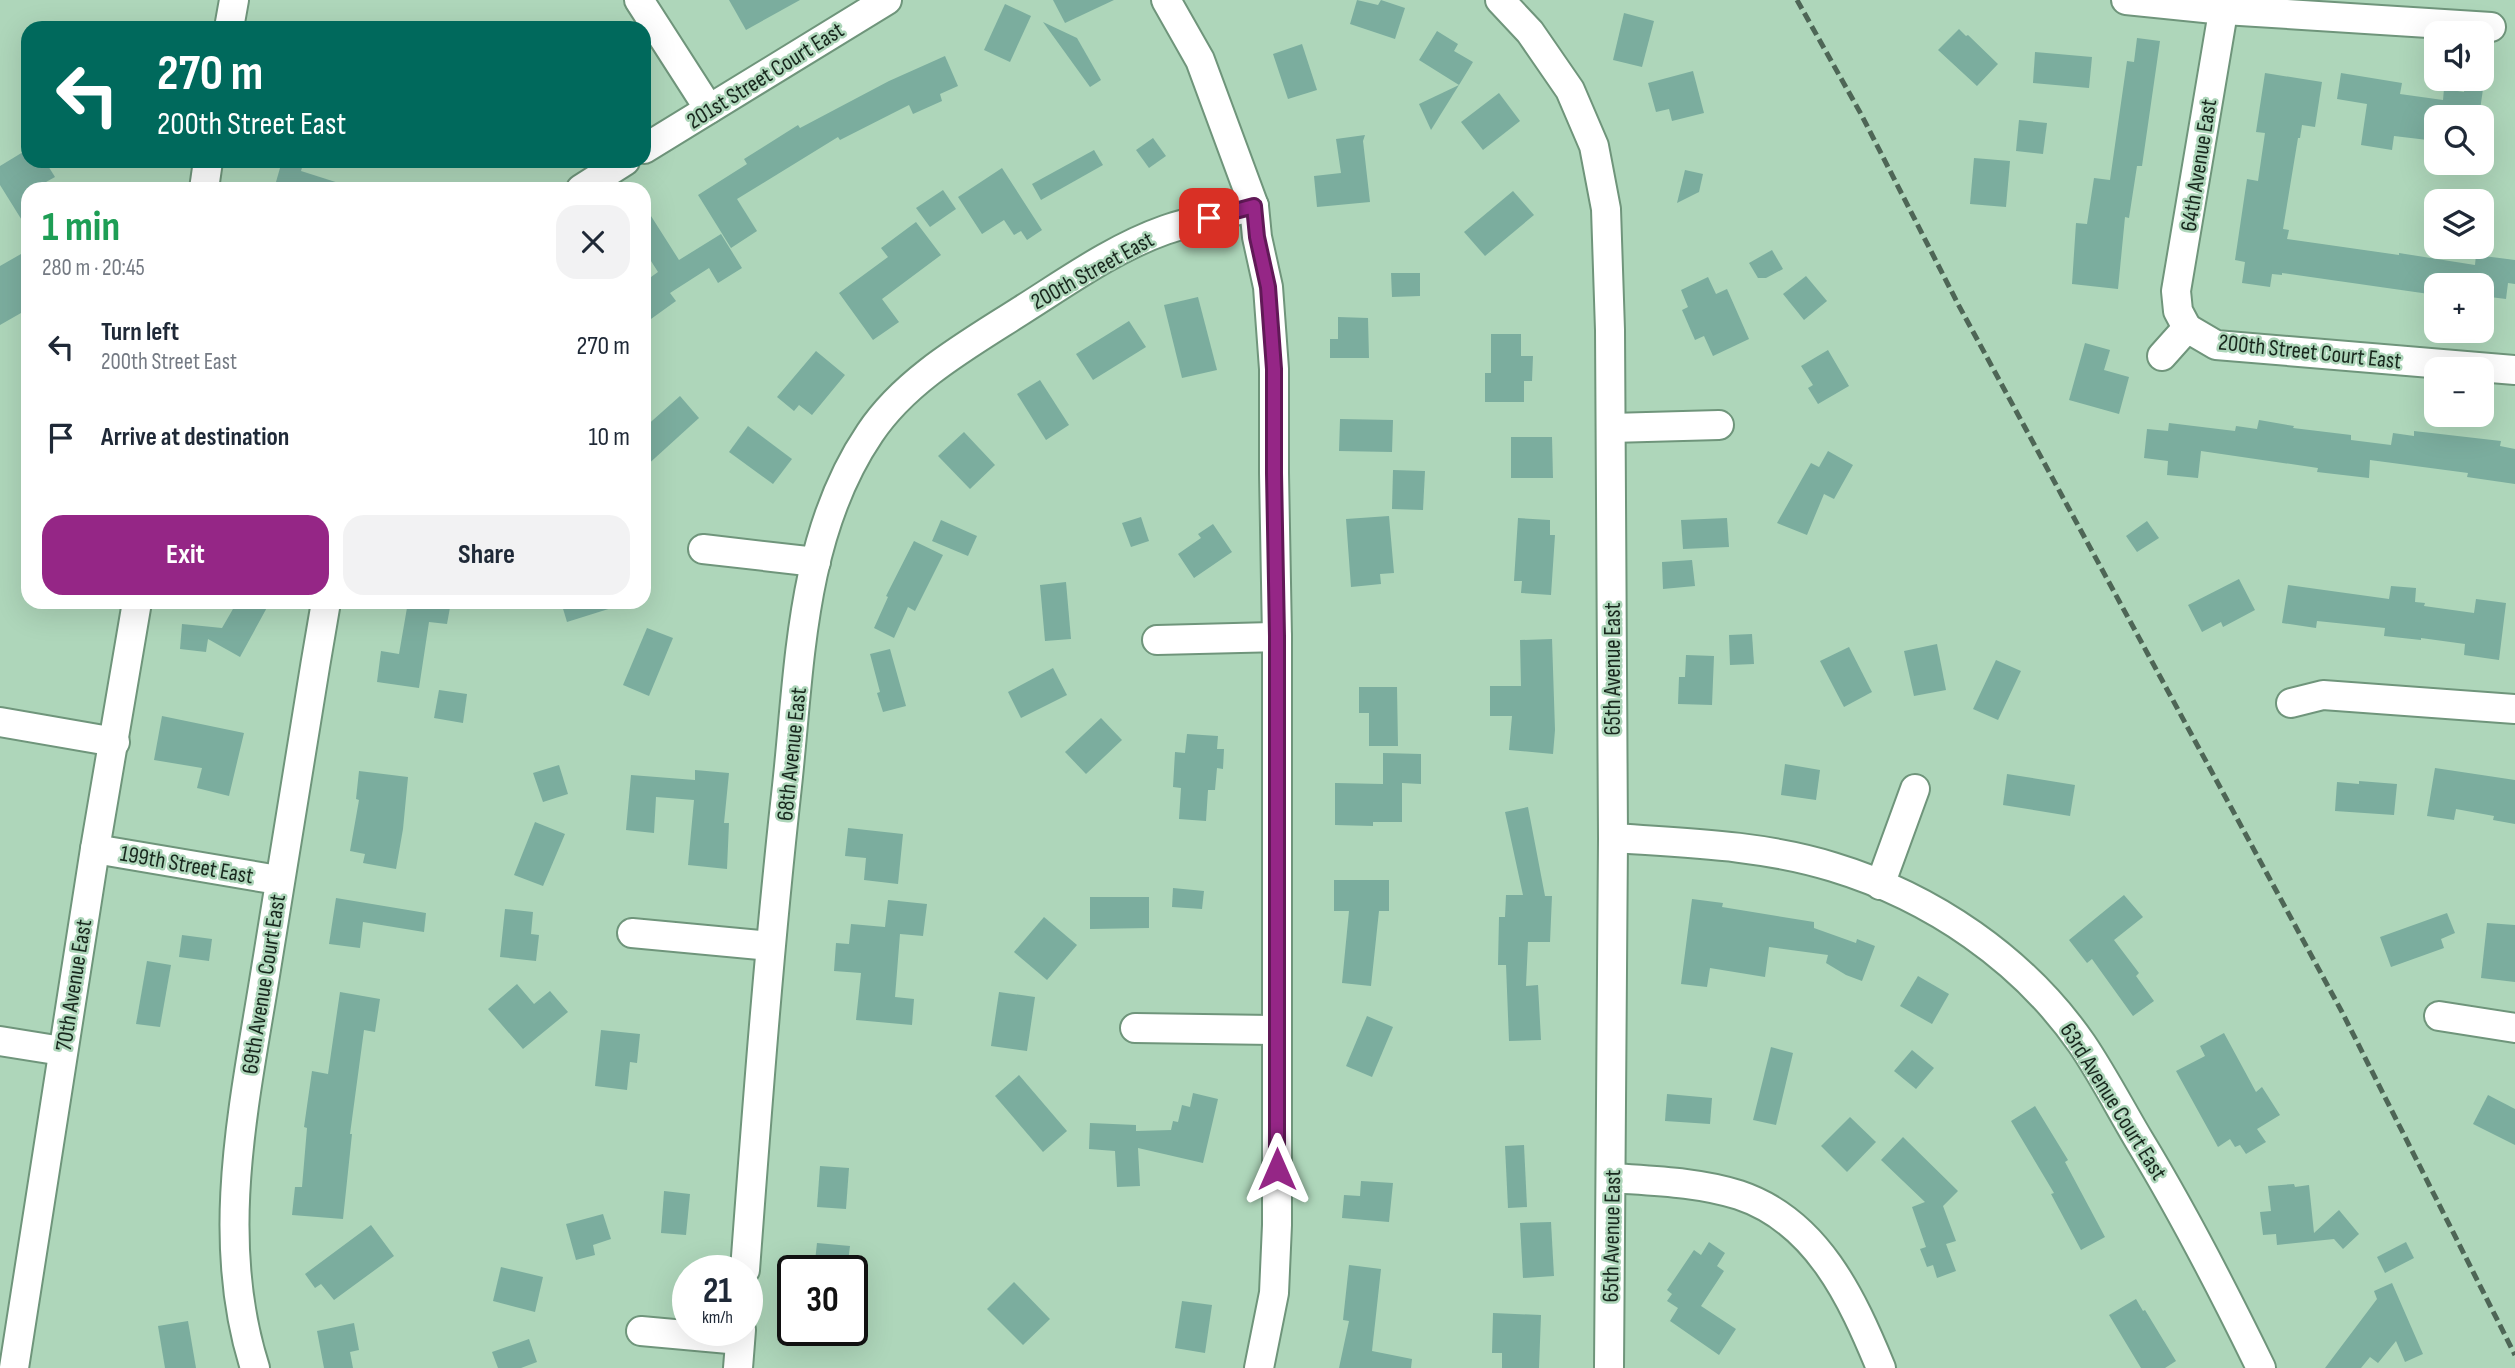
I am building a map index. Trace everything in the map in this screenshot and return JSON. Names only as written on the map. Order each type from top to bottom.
[{"type":"street","points":[[230,21],[234,0]]},
{"type":"street","points":[[639,0],[709,109]]},
{"type":"street","name":"201st Street Court East","points":[[651,145],[887,0]]},
{"type":"street","name":"65th Avenue East","points":[[1500,0],[1530,32],[1570,90],[1594,146],[1602,180],[1608,238],[1614,838],[1609,1368]]},
{"type":"street","points":[[2126,0],[2225,5],[2424,21]]},
{"type":"street","points":[[1175,3],[1200,60],[1254,206],[1257,237],[1268,287],[1274,369],[1277,1225],[1274,1293],[1259,1368]]},
{"type":"street","name":"64th Avenue East","points":[[2188,328],[2178,311],[2176,291],[2225,5]]},
{"type":"street","points":[[592,182],[614,168]]},
{"type":"street","name":"200th Street East","points":[[977,337],[1117,252],[1164,230],[1254,206]]},
{"type":"street","name":"200th Street Court East","points":[[2162,356],[2188,328],[2216,345],[2515,370]]},
{"type":"street","name":"68th Avenue East","points":[[746,1255],[770,946],[806,605],[821,538],[835,496],[871,431],[889,409],[919,381],[977,337]]},
{"type":"street","points":[[1611,428],[1719,425]]},
{"type":"street","points":[[704,549],[816,562]]},
{"type":"street","name":"70th Avenue East","points":[[13,1368],[62,1051],[136,609]]},
{"type":"street","name":"69th Avenue Court East","points":[[255,1368],[249,1351],[238,1286],[233,1211],[237,1150],[278,880],[325,609]]},
{"type":"street","points":[[1157,640],[1277,636]]},
{"type":"street","points":[[2291,703],[2323,695],[2515,709]]},
{"type":"street","points":[[0,722],[115,742]]},
{"type":"street","points":[[1880,886],[1916,789]]},
{"type":"street","name":"63rd Avenue Court East","points":[[1614,838],[1716,845],[1777,853],[1835,867],[1914,898],[1962,926],[2002,958],[2051,1005],[2082,1045],[2165,1182],[2261,1368]]},
{"type":"street","name":"199th Street East","points":[[95,849],[278,880]]},
{"type":"street","points":[[632,933],[770,946]]},
{"type":"street","points":[[2439,1016],[2515,1028]]},
{"type":"street","points":[[1135,1028],[1277,1030]]},
{"type":"street","points":[[0,1041],[62,1051]]},
{"type":"street","points":[[1612,1178],[1711,1188],[1740,1196],[1774,1211],[1816,1248],[1834,1271],[1859,1316],[1881,1368]]},
{"type":"street","points":[[641,1331],[672,1332]]},
{"type":"street","points":[[737,1368],[739,1346]]},
{"type":"building","points":[[729,0],[800,0],[746,30]]},
{"type":"building","points":[[1053,0],[1114,0],[1065,23]]},
{"type":"building","points":[[1357,0],[1378,5],[1381,0],[1405,8],[1395,39],[1350,24]]},
{"type":"building","points":[[1005,4],[1031,16],[1010,62],[984,50]]},
{"type":"building","points":[[1624,13],[1654,21],[1642,67],[1613,60]]},
{"type":"building","points":[[1043,22],[1077,38],[1101,80],[1090,87]]},
{"type":"building","points":[[1959,29],[1998,64],[1977,86],[1938,50]]},
{"type":"building","points":[[1437,31],[1458,44],[1454,51],[1473,62],[1459,85],[1419,60]]},
{"type":"building","points":[[2137,38],[2160,41],[2142,166],[2137,166],[2129,218],[2125,217],[2118,289],[2072,284],[2076,223],[2087,224],[2094,178],[2110,180],[2127,61],[2134,62]]},
{"type":"building","points":[[1302,44],[1317,90],[1288,99],[1273,54]]},
{"type":"building","points":[[2035,52],[2092,57],[2089,88],[2033,83]]},
{"type":"building","points":[[945,56],[958,86],[940,94],[942,101],[913,114],[909,105],[840,140],[838,137],[737,199],[757,231],[731,248],[698,195],[747,164],[744,159],[798,125],[800,128],[889,81]]},
{"type":"building","points":[[1693,71],[1704,113],[1672,121],[1669,109],[1656,112],[1648,83]]},
{"type":"building","points":[[2265,73],[2322,82],[2315,127],[2302,125],[2298,138],[2283,229],[2289,230],[2287,239],[2475,265],[2476,259],[2494,257],[2515,260],[2515,284],[2508,283],[2506,299],[2494,298],[2494,273],[2424,273],[2424,293],[2282,273],[2272,274],[2270,287],[2242,283],[2245,262],[2235,260],[2247,179],[2258,181],[2265,133],[2256,132]]},
{"type":"building","points":[[2341,73],[2402,83],[2400,94],[2443,100],[2444,91],[2483,91],[2481,105],[2424,105],[2424,140],[2394,136],[2392,150],[2361,145],[2367,104],[2337,99]]},
{"type":"building","points":[[1459,85],[1431,130],[1419,104]]},
{"type":"building","points":[[1499,93],[1520,121],[1483,150],[1461,122]]},
{"type":"building","points":[[2019,120],[2047,123],[2043,154],[2016,151]]},
{"type":"building","points":[[1365,135],[1363,141],[1370,202],[1317,207],[1314,176],[1341,173],[1336,139]]},
{"type":"building","points":[[1153,138],[1166,156],[1149,168],[1136,150]]},
{"type":"building","points":[[1094,150],[1103,165],[1041,200],[1032,184]]},
{"type":"building","points":[[21,153],[21,168],[49,168],[55,177],[46,182],[21,182],[21,219],[0,185],[0,166]]},
{"type":"building","points":[[1974,158],[2010,161],[2006,207],[1970,204]]},
{"type":"building","points":[[280,168],[302,168],[301,171],[336,182],[276,182]]},
{"type":"building","points":[[1002,168],[1042,230],[1027,240],[1021,231],[1014,235],[1004,220],[982,234],[958,197]]},
{"type":"building","points":[[1685,170],[1703,174],[1699,192],[1677,203]]},
{"type":"building","points":[[943,190],[956,209],[930,227],[916,208]]},
{"type":"building","points":[[1513,191],[1534,215],[1485,256],[1464,232]]},
{"type":"building","points":[[651,216],[679,260],[721,234],[742,268],[718,283],[709,268],[670,293],[676,301],[651,319],[651,277],[658,272],[651,261]]},
{"type":"building","points":[[916,222],[941,255],[882,299],[899,322],[873,340],[839,293],[888,257],[881,248]]},
{"type":"building","points":[[1772,250],[1783,269],[1766,278],[1758,278],[1749,263]]},
{"type":"building","points":[[21,254],[21,313],[0,325],[0,266]]},
{"type":"building","points":[[1391,273],[1420,273],[1420,296],[1392,297]]},
{"type":"building","points":[[1806,276],[1827,301],[1804,320],[1783,294]]},
{"type":"building","points":[[1708,277],[1716,294],[1727,289],[1749,339],[1713,356],[1704,336],[1695,340],[1682,310],[1688,307],[1681,290]]},
{"type":"building","points":[[1198,297],[1217,370],[1182,378],[1164,305]]},
{"type":"building","points":[[1338,317],[1368,318],[1369,358],[1330,358],[1330,339],[1338,339]]},
{"type":"building","points":[[1129,321],[1146,347],[1093,380],[1076,354]]},
{"type":"building","points":[[1491,334],[1521,334],[1521,356],[1533,356],[1532,381],[1524,381],[1524,402],[1485,402],[1485,373],[1491,373]]},
{"type":"building","points":[[2085,343],[2110,350],[2104,370],[2129,377],[2119,414],[2069,400]]},
{"type":"building","points":[[1828,350],[1849,386],[1818,404],[1808,388],[1813,385],[1801,366]]},
{"type":"building","points":[[816,351],[845,375],[812,415],[799,405],[794,411],[777,397]]},
{"type":"building","points":[[1040,380],[1069,425],[1046,440],[1017,394]]},
{"type":"building","points":[[680,396],[699,418],[651,462],[651,422]]},
{"type":"building","points":[[1340,419],[1393,420],[1392,452],[1339,451]]},
{"type":"building","points":[[2259,420],[2294,426],[2293,428],[2351,435],[2351,440],[2391,445],[2393,433],[2414,436],[2414,431],[2501,441],[2500,446],[2515,449],[2515,484],[2467,477],[2468,473],[2370,460],[2369,478],[2317,472],[2318,468],[2201,451],[2198,478],[2167,475],[2168,461],[2144,458],[2147,429],[2168,431],[2169,423],[2235,431],[2236,426],[2257,429]]},
{"type":"building","points":[[748,426],[792,459],[773,484],[729,452]]},
{"type":"building","points":[[964,432],[995,465],[970,489],[938,456]]},
{"type":"building","points":[[1511,437],[1552,437],[1553,478],[1511,478]]},
{"type":"building","points":[[1828,451],[1853,465],[1834,499],[1824,494],[1807,535],[1777,523],[1811,463],[1819,467]]},
{"type":"building","points":[[1393,470],[1425,471],[1423,510],[1392,509]]},
{"type":"building","points":[[1389,516],[1394,573],[1380,574],[1381,584],[1351,587],[1346,519]]},
{"type":"building","points":[[1141,517],[1149,541],[1131,547],[1122,523]]},
{"type":"building","points":[[1518,518],[1550,520],[1550,535],[1555,535],[1551,595],[1521,593],[1522,581],[1514,581]]},
{"type":"building","points":[[1727,518],[1729,547],[1683,549],[1681,520]]},
{"type":"building","points":[[941,520],[977,536],[968,556],[932,541]]},
{"type":"building","points":[[2147,521],[2159,538],[2137,552],[2126,536]]},
{"type":"building","points":[[1213,524],[1232,552],[1194,578],[1178,554],[1201,538],[1198,534]]},
{"type":"building","points":[[914,541],[943,555],[915,611],[908,607],[894,638],[874,628],[888,597],[886,596]]},
{"type":"building","points":[[1692,560],[1695,586],[1663,589],[1662,562]]},
{"type":"building","points":[[2239,579],[2255,610],[2223,627],[2221,622],[2202,632],[2188,605]]},
{"type":"building","points":[[1066,582],[1071,639],[1045,641],[1040,585]]},
{"type":"building","points":[[2288,585],[2389,599],[2391,586],[2416,588],[2415,602],[2425,603],[2424,606],[2474,613],[2476,599],[2506,603],[2499,660],[2464,655],[2465,644],[2384,636],[2385,628],[2317,621],[2316,628],[2282,623]]},
{"type":"building","points":[[233,609],[266,609],[240,657],[208,639],[206,652],[180,649],[182,624],[222,628]]},
{"type":"building","points":[[407,609],[450,609],[447,624],[429,622],[419,688],[377,682],[381,651],[399,654]]},
{"type":"building","points":[[563,609],[608,609],[567,622]]},
{"type":"building","points":[[647,628],[673,638],[649,696],[623,685]]},
{"type":"building","points":[[1752,634],[1754,664],[1730,665],[1729,635]]},
{"type":"building","points":[[1552,639],[1555,730],[1553,754],[1509,750],[1512,716],[1490,716],[1490,686],[1521,686],[1520,640]]},
{"type":"building","points":[[1937,644],[1946,690],[1914,696],[1904,651]]},
{"type":"building","points":[[1849,647],[1872,692],[1844,707],[1820,661]]},
{"type":"building","points":[[890,649],[906,706],[883,712],[870,654]]},
{"type":"building","points":[[1686,655],[1714,656],[1712,705],[1678,704],[1679,677],[1685,677]]},
{"type":"building","points":[[1996,660],[2021,671],[1998,720],[1973,709]]},
{"type":"building","points":[[1053,668],[1067,695],[1021,718],[1008,692]]},
{"type":"building","points":[[1359,687],[1397,687],[1398,746],[1369,746],[1369,713],[1359,713]]},
{"type":"building","points":[[439,690],[467,694],[463,723],[434,718]]},
{"type":"building","points":[[162,716],[244,733],[229,796],[197,788],[202,768],[154,760]]},
{"type":"building","points":[[1101,718],[1122,740],[1086,774],[1065,752]]},
{"type":"building","points":[[1187,734],[1218,736],[1217,749],[1224,749],[1223,769],[1217,768],[1215,790],[1208,790],[1206,821],[1179,819],[1181,788],[1173,787],[1175,752],[1185,753]]},
{"type":"building","points":[[1383,753],[1421,754],[1421,784],[1402,783],[1402,822],[1373,822],[1373,826],[1335,825],[1335,783],[1383,784]]},
{"type":"building","points":[[1785,764],[1820,770],[1816,800],[1781,795]]},
{"type":"building","points":[[559,765],[568,794],[543,802],[533,773]]},
{"type":"building","points":[[2435,768],[2515,780],[2515,824],[2493,820],[2494,816],[2456,809],[2454,820],[2427,816]]},
{"type":"building","points":[[695,770],[729,773],[724,823],[729,823],[727,869],[688,865],[694,800],[656,797],[654,833],[626,830],[631,775],[695,780]]},
{"type":"building","points":[[359,771],[408,777],[396,869],[363,863],[365,854],[350,851],[359,800],[356,799]]},
{"type":"building","points":[[2007,774],[2075,785],[2070,816],[2003,805]]},
{"type":"building","points":[[2359,781],[2397,784],[2394,815],[2335,811],[2337,782],[2359,784]]},
{"type":"building","points":[[1528,807],[1545,896],[1552,896],[1550,942],[1528,942],[1526,986],[1538,985],[1541,1040],[1509,1041],[1506,965],[1498,965],[1499,917],[1505,917],[1506,895],[1523,895],[1505,812]]},
{"type":"building","points":[[535,822],[565,834],[543,886],[514,875]]},
{"type":"building","points":[[848,828],[903,834],[898,884],[864,880],[866,858],[845,856]]},
{"type":"building","points":[[1334,880],[1389,880],[1389,911],[1379,911],[1371,986],[1342,983],[1349,911],[1334,911]]},
{"type":"building","points":[[1173,888],[1204,891],[1202,909],[1172,907]]},
{"type":"building","points":[[2124,895],[2143,917],[2114,940],[2139,973],[2136,976],[2154,1001],[2133,1016],[2092,959],[2087,963],[2069,940]]},
{"type":"building","points":[[1090,897],[1149,897],[1149,928],[1090,929]]},
{"type":"building","points":[[336,898],[426,913],[424,932],[363,922],[360,948],[329,944]]},
{"type":"building","points":[[1692,899],[1723,903],[1722,907],[1814,922],[1814,928],[1856,943],[1857,939],[1875,946],[1862,981],[1826,963],[1828,955],[1769,947],[1765,977],[1710,968],[1707,987],[1681,984]]},
{"type":"building","points":[[888,900],[927,904],[923,936],[900,934],[895,997],[914,999],[912,1025],[856,1020],[861,973],[834,971],[836,943],[849,944],[851,924],[885,927]]},
{"type":"building","points":[[505,909],[533,912],[531,934],[539,935],[536,961],[500,957]]},
{"type":"building","points":[[2447,913],[2455,933],[2441,939],[2444,948],[2391,967],[2380,937]]},
{"type":"building","points":[[1044,917],[1077,945],[1047,980],[1014,952]]},
{"type":"building","points":[[2487,923],[2515,925],[2515,982],[2481,978]]},
{"type":"building","points":[[182,935],[212,939],[209,961],[179,957]]},
{"type":"building","points":[[147,961],[171,965],[160,1027],[136,1024]]},
{"type":"building","points":[[1918,976],[1949,994],[1932,1024],[1900,1006]]},
{"type":"building","points":[[517,984],[534,1004],[550,991],[568,1012],[523,1049],[488,1009]]},
{"type":"building","points":[[340,992],[380,999],[375,1032],[364,1030],[350,1134],[343,1219],[292,1215],[295,1187],[302,1187],[307,1128],[304,1127],[312,1071],[328,1074]]},
{"type":"building","points":[[999,992],[1035,997],[1027,1051],[991,1046]]},
{"type":"building","points":[[1367,1016],[1393,1027],[1372,1077],[1346,1066]]},
{"type":"building","points":[[601,1030],[640,1034],[637,1063],[630,1062],[627,1090],[595,1086]]},
{"type":"building","points":[[2224,1033],[2256,1092],[2262,1087],[2280,1115],[2257,1129],[2266,1142],[2246,1154],[2240,1145],[2235,1147],[2230,1139],[2218,1147],[2176,1071],[2205,1056],[2200,1046]]},
{"type":"building","points":[[1771,1047],[1793,1053],[1776,1125],[1753,1120]]},
{"type":"building","points":[[1912,1050],[1934,1068],[1916,1089],[1894,1071]]},
{"type":"building","points":[[1019,1075],[1067,1131],[1043,1152],[995,1096]]},
{"type":"building","points":[[1193,1093],[1218,1099],[1203,1163],[1138,1148],[1140,1186],[1117,1187],[1115,1151],[1089,1149],[1090,1123],[1136,1125],[1136,1131],[1171,1130],[1173,1121],[1178,1122],[1182,1105],[1190,1107]]},
{"type":"building","points":[[1667,1094],[1712,1098],[1710,1124],[1665,1121]]},
{"type":"building","points":[[2488,1095],[2515,1109],[2515,1145],[2473,1124]]},
{"type":"building","points":[[2035,1106],[2068,1160],[2065,1162],[2105,1237],[2081,1250],[2051,1194],[2054,1193],[2011,1121]]},
{"type":"building","points":[[1850,1117],[1876,1142],[1847,1172],[1821,1146]]},
{"type":"building","points":[[1903,1137],[1958,1191],[1943,1206],[1956,1241],[1946,1244],[1956,1271],[1937,1278],[1933,1265],[1927,1267],[1920,1249],[1926,1247],[1912,1207],[1925,1202],[1881,1160]]},
{"type":"building","points":[[1524,1145],[1527,1207],[1508,1208],[1505,1146]]},
{"type":"building","points":[[820,1166],[849,1168],[846,1209],[817,1207]]},
{"type":"building","points":[[1361,1181],[1393,1183],[1389,1222],[1342,1218],[1344,1195],[1360,1196]]},
{"type":"building","points":[[2294,1184],[2295,1187],[2309,1185],[2314,1233],[2339,1210],[2359,1234],[2343,1249],[2334,1239],[2277,1245],[2276,1234],[2263,1235],[2260,1212],[2271,1211],[2268,1186]]},
{"type":"building","points":[[664,1191],[690,1194],[686,1235],[661,1233]]},
{"type":"building","points":[[603,1214],[611,1239],[593,1245],[595,1255],[576,1260],[566,1224]]},
{"type":"building","points":[[1551,1222],[1554,1276],[1523,1278],[1520,1223]]},
{"type":"building","points":[[371,1225],[394,1256],[334,1300],[321,1284],[315,1288],[305,1274]]},
{"type":"building","points":[[1709,1242],[1725,1253],[1717,1266],[1724,1271],[1701,1306],[1736,1329],[1719,1355],[1670,1321],[1678,1308],[1667,1301],[1672,1294],[1667,1290],[1694,1250],[1701,1255]]},
{"type":"building","points":[[2406,1242],[2414,1258],[2385,1273],[2377,1257]]},
{"type":"building","points":[[817,1243],[850,1246],[849,1255],[816,1255]]},
{"type":"building","points":[[1349,1265],[1381,1269],[1372,1351],[1412,1359],[1411,1368],[1339,1368],[1349,1321],[1343,1320]]},
{"type":"building","points":[[501,1267],[543,1277],[535,1312],[493,1301]]},
{"type":"building","points":[[1014,1282],[1050,1319],[1023,1345],[987,1309]]},
{"type":"building","points":[[2392,1283],[2423,1354],[2405,1362],[2396,1341],[2378,1363],[2370,1357],[2361,1368],[2325,1368],[2377,1299],[2374,1291]]},
{"type":"building","points":[[2136,1299],[2176,1361],[2165,1368],[2141,1368],[2109,1315]]},
{"type":"building","points":[[1182,1301],[1212,1305],[1205,1353],[1175,1348]]},
{"type":"building","points":[[1493,1313],[1541,1315],[1539,1368],[1502,1368],[1502,1353],[1492,1353]]},
{"type":"building","points":[[188,1321],[196,1368],[165,1368],[158,1326]]},
{"type":"building","points":[[354,1323],[359,1350],[350,1352],[353,1368],[324,1368],[317,1331]]},
{"type":"building","points":[[529,1339],[537,1362],[521,1368],[498,1368],[492,1352]]},
{"type":"railway","points":[[1797,0],[1861,114],[1958,304],[2342,1012],[2515,1355]]},
{"type":"route","points":[[1209,218],[1254,206],[1257,237],[1268,287],[1274,369],[1277,1169]]}]
